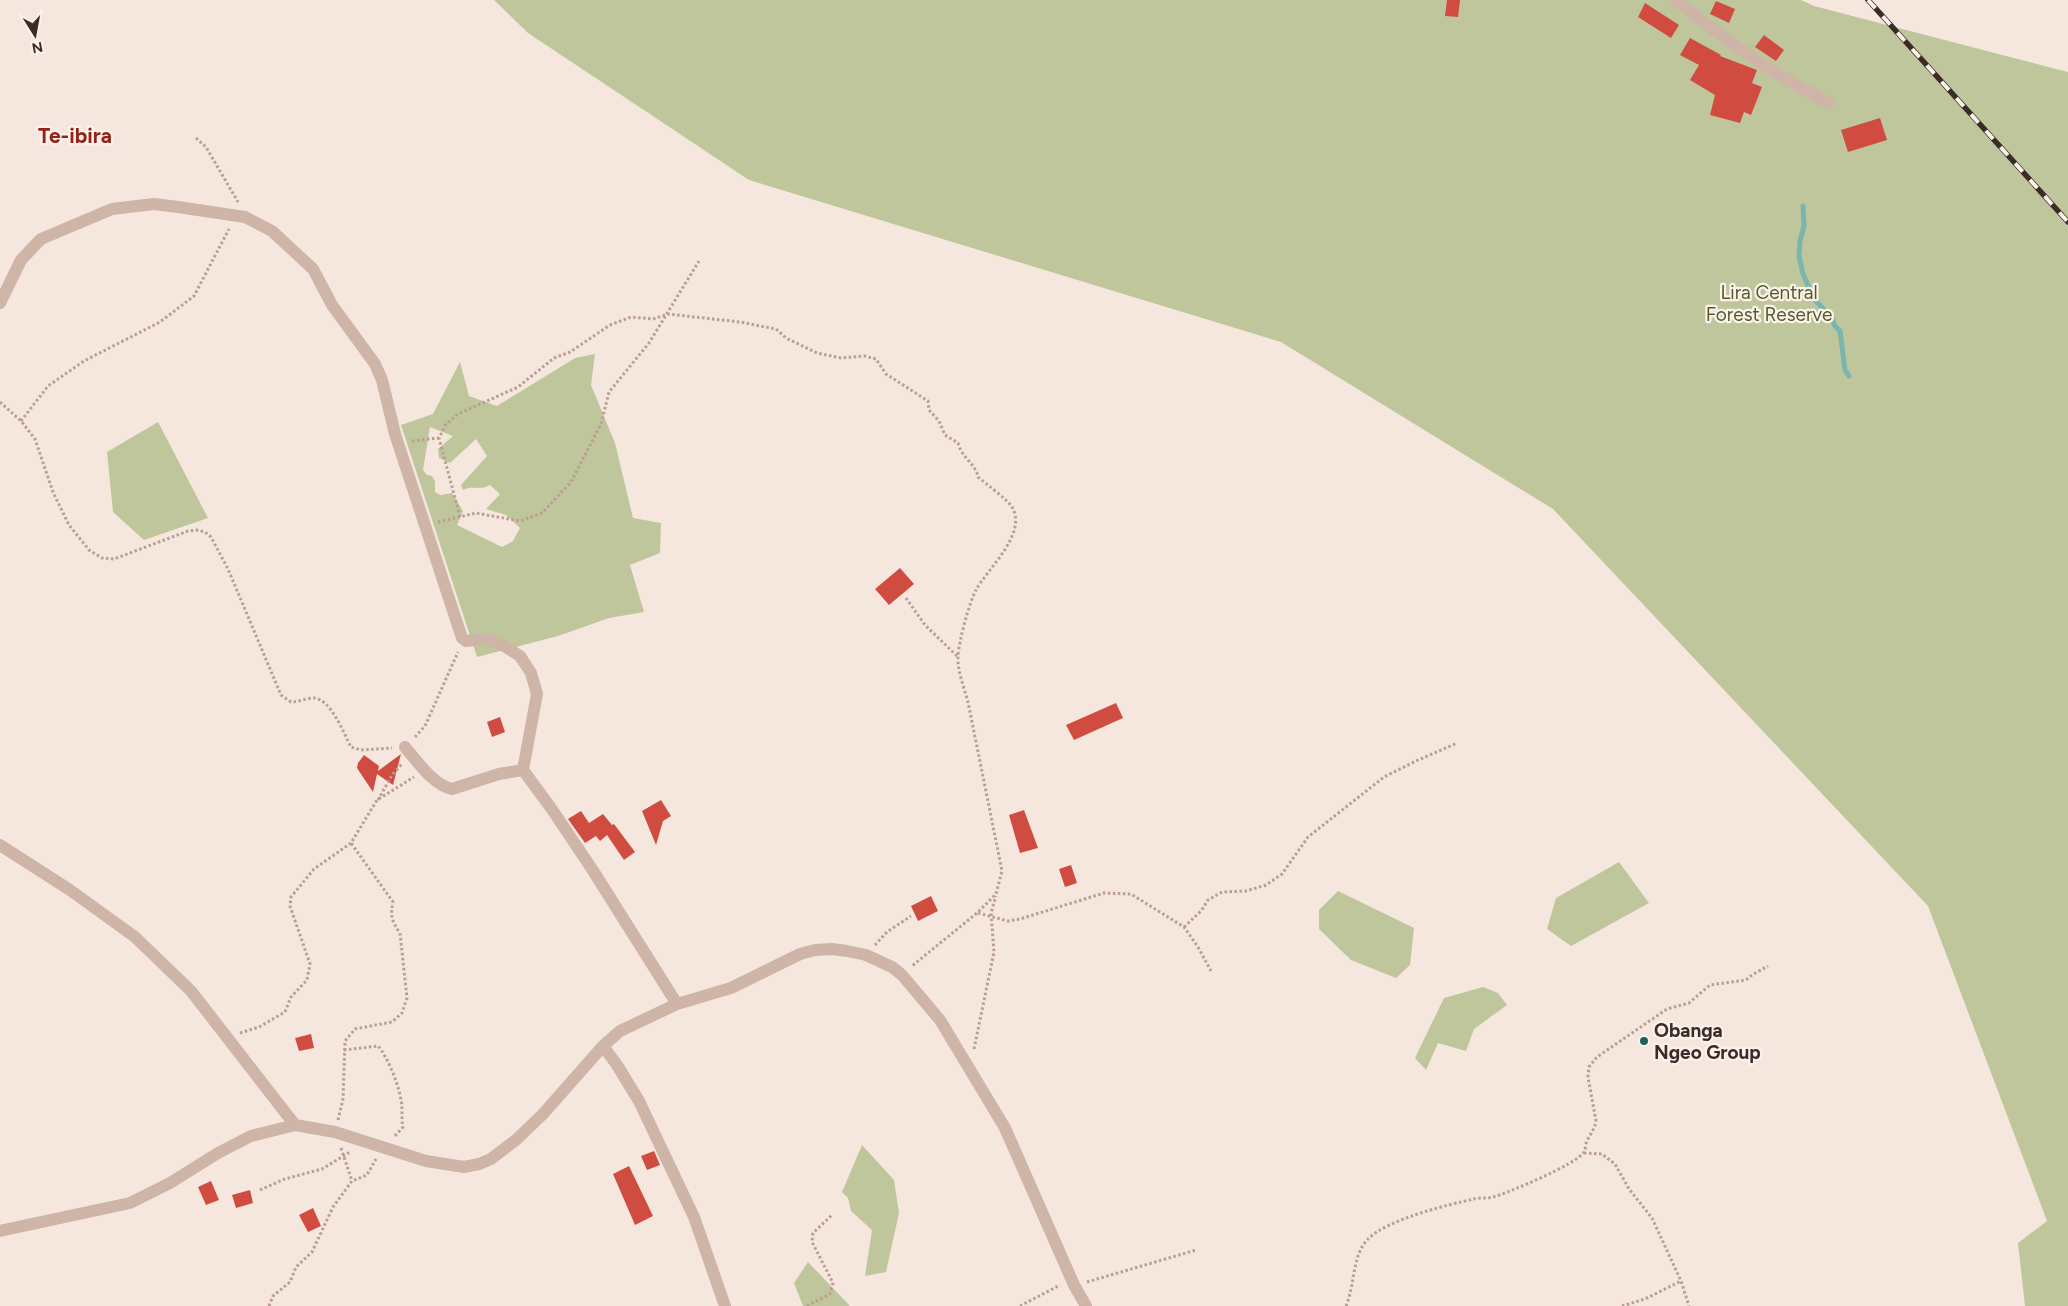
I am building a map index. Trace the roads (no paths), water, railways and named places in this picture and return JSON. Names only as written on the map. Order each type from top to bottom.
[{"type":"street","points":[[1676,0],[1707,25],[1796,87],[1829,103]]},
{"type":"street","points":[[0,302],[22,260],[41,239],[112,208],[154,204],[245,217],[272,231],[313,269],[332,304],[375,364],[382,380],[399,443],[464,640],[488,640],[504,646],[520,656],[531,673],[537,694],[523,770],[592,869],[677,1004]]},
{"type":"street","points":[[405,747],[424,770],[444,788],[452,789],[498,774],[523,770]]},
{"type":"street","points":[[0,845],[70,890],[135,937],[191,991],[295,1125]]},
{"type":"street","points":[[0,1231],[130,1203],[170,1183],[218,1152],[251,1136],[295,1125],[336,1132],[426,1161],[464,1167],[479,1164],[491,1159],[517,1139],[544,1114],[603,1046],[620,1031],[677,1004],[731,988],[800,954],[815,950],[832,949],[866,955],[892,967],[902,974],[940,1020],[1005,1128],[1073,1282],[1086,1306]]},
{"type":"street","points":[[603,1046],[617,1064],[639,1101],[694,1217],[725,1306]]},
{"type":"waterway","points":[[1803,206],[1804,226],[1799,256],[1803,274],[1814,299],[1832,318],[1835,326],[1840,331],[1845,370],[1849,376]]},
{"type":"railway","points":[[1868,0],[2068,222]]},
{"type":"place","name":"Obanga Ngeo Group","points":[[1644,1041]]},
{"type":"district","name":"Te-ibira","points":[[75,136]]},
{"type":"park label","name":"Lira Central Forest Reserve","points":[[1769,303]]}]
